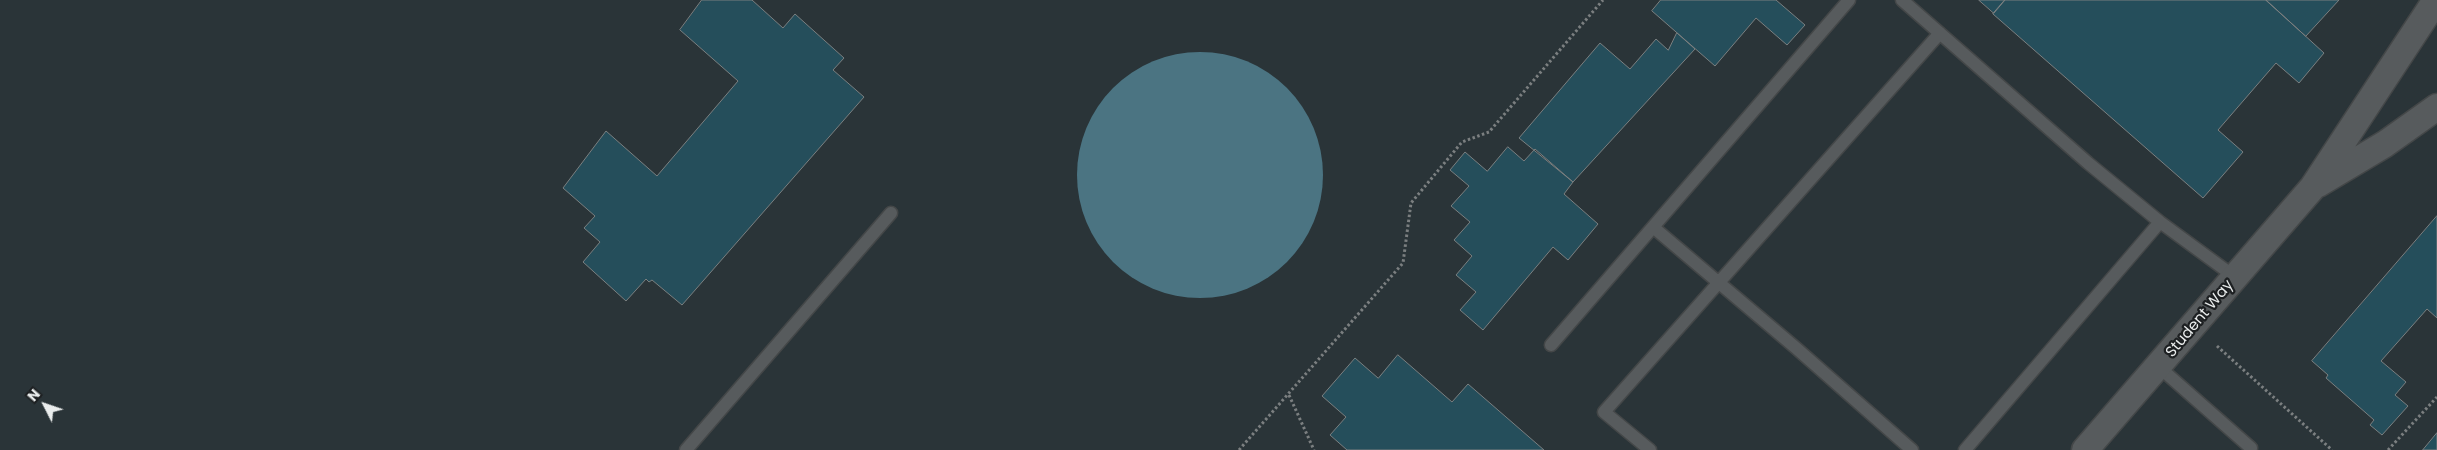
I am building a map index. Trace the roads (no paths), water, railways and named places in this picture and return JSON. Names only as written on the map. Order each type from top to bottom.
[{"type":"street","name":"Student Way","points":[[2092,448],[2313,187],[2436,0]]},
{"type":"street","name":"Student Way","points":[[2313,187],[2385,144],[2437,107]]},
{"type":"lane","points":[[1551,345],[1849,0]]},
{"type":"lane","points":[[1902,0],[2011,97],[2160,222],[2235,278]]},
{"type":"lane","points":[[1650,450],[1604,412],[1940,33]]},
{"type":"lane","points":[[686,450],[891,213]]},
{"type":"lane","points":[[1965,450],[2160,222]]},
{"type":"lane","points":[[1653,227],[1912,450]]},
{"type":"lane","points":[[2159,367],[2252,448]]},
{"type":"water","points":[[1200,52],[1224,55],[1247,62],[1268,73],[1287,88],[1302,107],[1313,128],[1320,151],[1323,175],[1320,199],[1313,222],[1302,243],[1287,262],[1268,277],[1247,288],[1224,295],[1200,298],[1176,295],[1153,288],[1132,277],[1113,262],[1098,243],[1087,222],[1080,199],[1077,175],[1080,151],[1087,128],[1098,107],[1113,88],[1132,73],[1153,62],[1176,55]]}]
